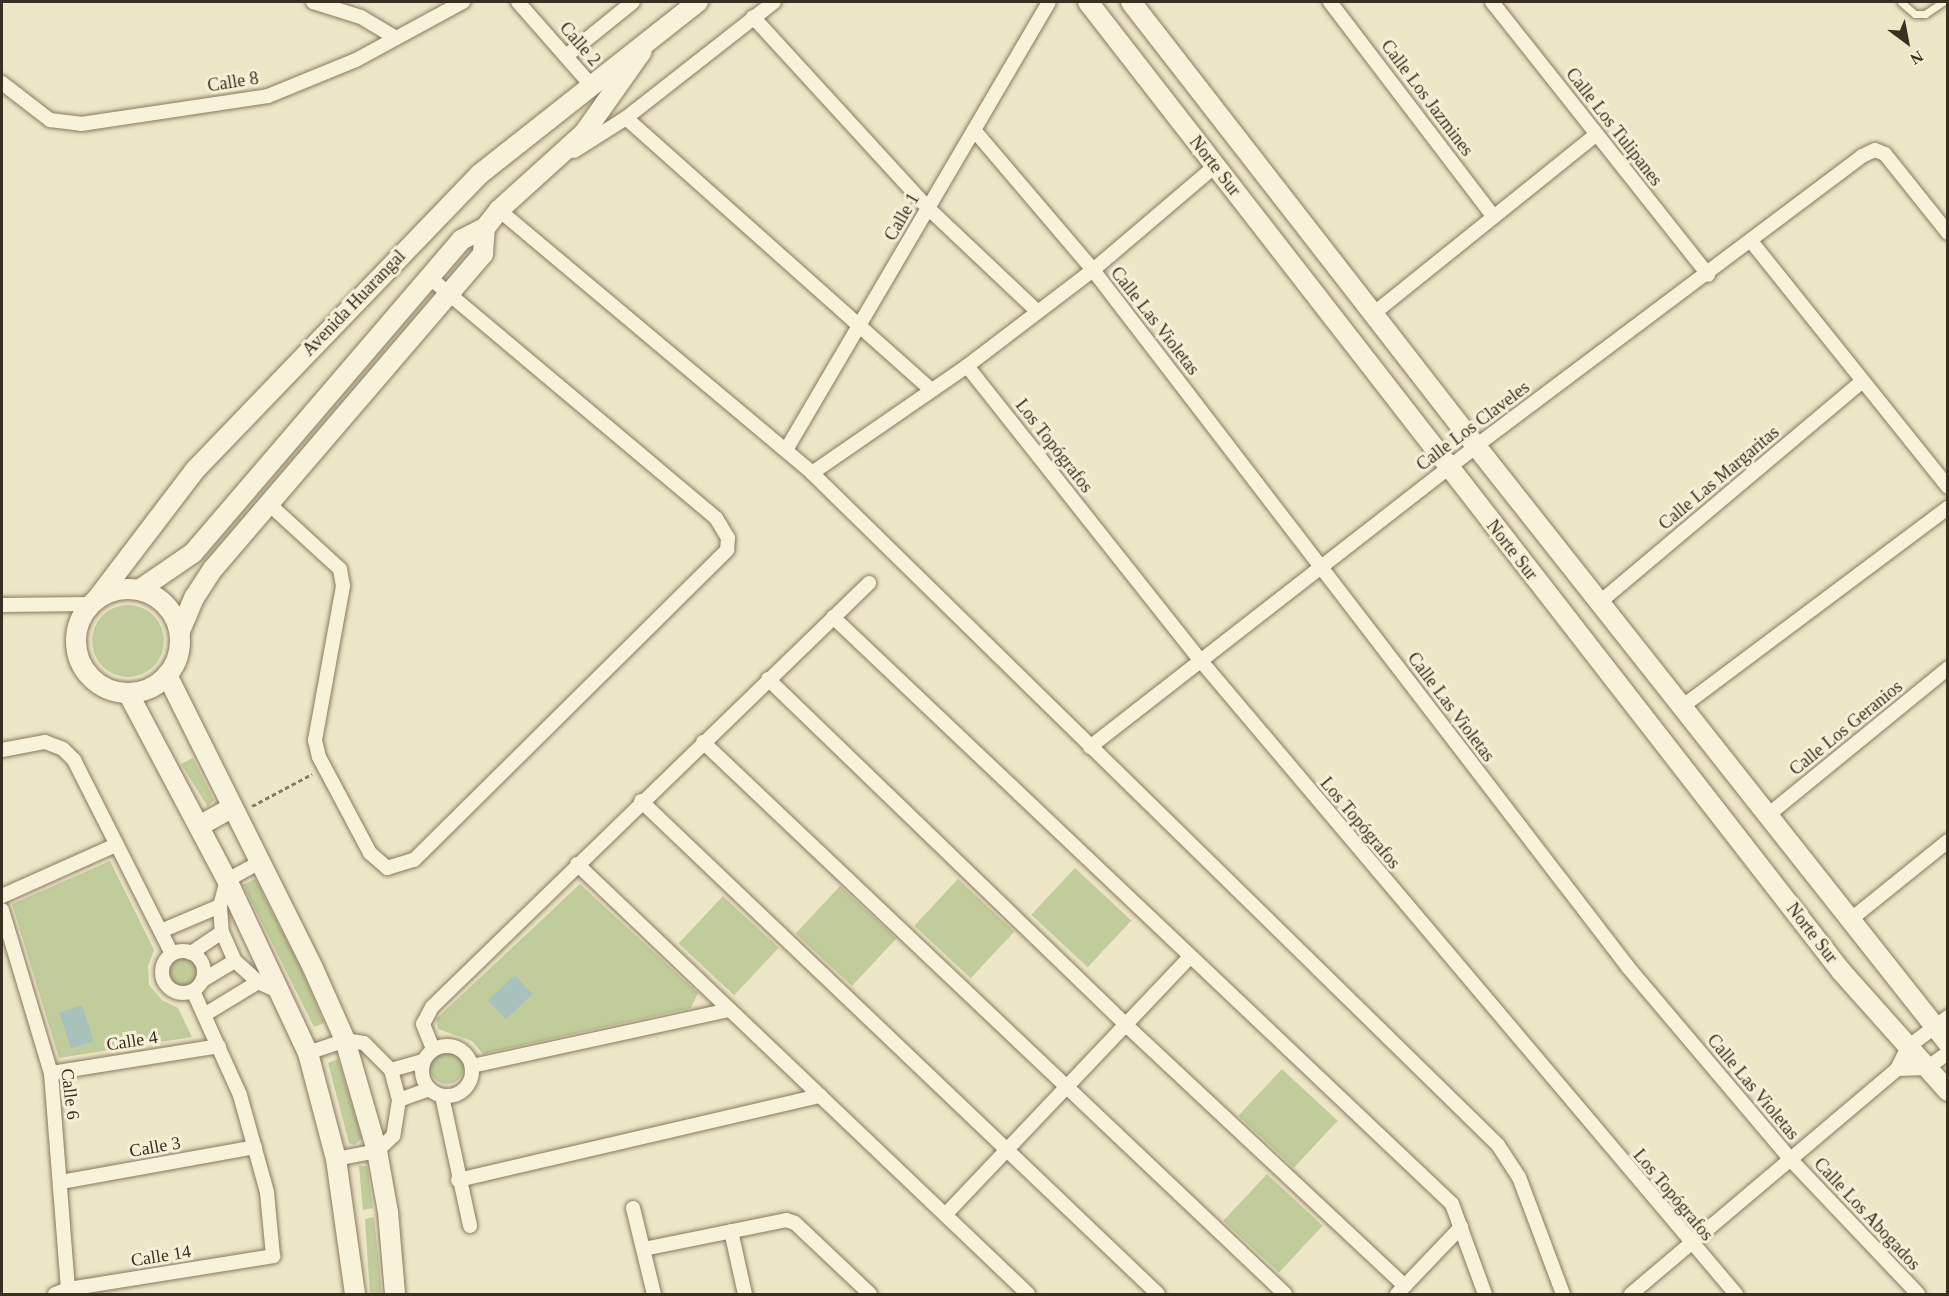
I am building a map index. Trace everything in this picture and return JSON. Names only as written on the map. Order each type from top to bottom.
[{"type":"street","points":[[313,2],[361,17],[393,36]]},
{"type":"street","name":"Calle 8","points":[[2,83],[50,120],[81,124],[268,96],[356,60],[393,36],[463,2]]},
{"type":"street","name":"Calle 2","points":[[518,2],[590,84]]},
{"type":"street","points":[[566,56],[633,2]]},
{"type":"street","name":"Avenida Huarangal","points":[[93,602],[157,514],[249,410],[480,174],[590,84],[698,2]]},
{"type":"street","points":[[550,167],[626,118],[774,2]]},
{"type":"street","name":"Calle 1","points":[[786,450],[1050,2]]},
{"type":"street","name":"Norte Sur","points":[[1088,2],[1841,971],[1947,1090]]},
{"type":"street","name":"Norte Sur","points":[[1131,2],[1476,446],[1850,920],[1940,1022],[1947,1043]]},
{"type":"street","name":"Calle Los Jazmines","points":[[1330,2],[1494,217]]},
{"type":"street","name":"Calle Los Tulipanes","points":[[1492,2],[1708,275]]},
{"type":"street","points":[[753,17],[928,208],[1038,312]]},
{"type":"street","name":"Avenida Huarangal","points":[[139,590],[193,553],[461,240],[485,228],[499,210],[550,167],[604,110],[649,41]]},
{"type":"street","points":[[626,118],[932,390]]},
{"type":"street","name":"Calle Las Violetas","points":[[974,130],[1093,270],[1629,967],[1790,1159]]},
{"type":"street","points":[[1374,314],[1596,135]]},
{"type":"street","name":"Calle Los Claveles","points":[[1090,747],[1476,446],[1708,275],[1862,156],[1875,150],[1885,154],[1947,233]]},
{"type":"street","name":"Calle Las Violetas","points":[[812,473],[967,366],[1038,312],[1093,270],[1215,166]]},
{"type":"street","points":[[499,210],[812,473],[1512,1162],[1563,1294]]},
{"type":"street","name":"Avenida Huarangal","points":[[180,631],[200,588],[483,254],[485,228]]},
{"type":"street","points":[[1751,242],[1947,487]]},
{"type":"street","points":[[269,504],[340,569],[343,586],[315,740],[324,767],[377,863],[387,868],[414,860],[727,550],[728,538],[716,518],[429,277]]},
{"type":"street","name":"Los Topógrafos","points":[[967,366],[1200,661],[1691,1245],[1736,1294]]},
{"type":"street","name":"Calle Las Margaritas","points":[[1600,602],[1862,381]]},
{"type":"street","points":[[1683,706],[1947,508]]},
{"type":"street","points":[[433,1049],[423,1024],[432,1007],[641,801],[869,583]]},
{"type":"street","points":[[2,605],[93,602],[124,589],[139,590],[166,604],[180,631],[178,654],[167,675],[149,688],[128,693],[102,686],[80,661],[78,628],[93,602]]},
{"type":"street","points":[[833,617],[1452,1204],[1485,1294]]},
{"type":"street","name":"Calle Los Geranios","points":[[1768,815],[1947,668]]},
{"type":"street","points":[[167,675],[345,1040],[377,1151],[389,1221],[395,1294]]},
{"type":"street","points":[[768,680],[1401,1290],[1461,1227]]},
{"type":"street","points":[[128,693],[227,880],[282,993],[308,1053],[336,1159],[355,1294]]},
{"type":"street","points":[[2,750],[45,742],[63,749],[74,760],[172,954]]},
{"type":"street","points":[[703,742],[1285,1294]]},
{"type":"street","points":[[641,801],[1158,1294]]},
{"type":"street","points":[[198,826],[233,811]]},
{"type":"street","points":[[1850,920],[1947,841]]},
{"type":"street","points":[[2,896],[116,845]]},
{"type":"street","points":[[260,862],[227,880],[220,906],[222,932],[235,961],[258,982],[282,993]]},
{"type":"street","points":[[577,864],[1028,1294]]},
{"type":"street","points":[[161,931],[220,906]]},
{"type":"street","name":"Calle 6","points":[[2,910],[51,1073],[61,1182],[62,1292]]},
{"type":"street","points":[[172,954],[191,953],[222,932]]},
{"type":"street","points":[[191,953],[203,964],[203,980]]},
{"type":"street","points":[[172,954],[162,970],[165,983],[180,993],[193,991],[203,980],[235,961]]},
{"type":"street","points":[[945,1215],[1190,957]]},
{"type":"street","points":[[204,1015],[258,982]]},
{"type":"street","points":[[193,991],[240,1095],[255,1147]]},
{"type":"street","points":[[472,1066],[729,1010]]},
{"type":"street","points":[[1631,1294],[1897,1070],[1908,1047],[1940,1022]]},
{"type":"street","points":[[308,1053],[345,1040],[364,1043],[391,1070],[399,1100],[393,1136],[377,1151],[336,1159]]},
{"type":"street","name":"Calle 4","points":[[51,1073],[219,1046]]},
{"type":"street","points":[[391,1070],[423,1061],[433,1049],[457,1047],[472,1066]]},
{"type":"street","points":[[1897,1070],[1927,1068],[1947,1053]]},
{"type":"street","points":[[423,1061],[422,1076],[429,1089],[442,1096],[465,1089],[472,1066]]},
{"type":"street","points":[[399,1100],[429,1089]]},
{"type":"street","points":[[442,1096],[458,1180],[470,1226]]},
{"type":"street","points":[[458,1180],[820,1096]]},
{"type":"street","name":"Calle 3","points":[[61,1182],[255,1147]]},
{"type":"street","name":"Calle 14","points":[[62,1292],[273,1256],[267,1192],[255,1147]]},
{"type":"street","name":"Calle Los Abogados","points":[[1790,1159],[1918,1294]]},
{"type":"street","points":[[633,1208],[654,1294]]},
{"type":"street","points":[[644,1249],[786,1220],[795,1223],[870,1294]]},
{"type":"street","points":[[732,1231],[745,1294]]},
{"type":"street","points":[[854,1294],[855,1280]]},
{"type":"lane","points":[[1901,2],[1916,14],[1925,14],[1943,2]]},
{"type":"path","points":[[233,811],[324,767]]},
{"type":"green space","points":[[128,605],[142,608],[154,615],[161,627],[164,641],[161,655],[154,667],[142,674],[128,677],[114,674],[102,667],[95,655],[92,641],[95,627],[102,615],[114,608]]},
{"type":"green space","points":[[193,758],[214,800],[208,807],[181,764]]},
{"type":"green space","points":[[110,861],[154,950],[148,966],[149,985],[162,1000],[178,1008],[192,1037],[59,1058],[12,904]]},
{"type":"green space","points":[[1075,868],[1131,921],[1088,967],[1031,915]]},
{"type":"green space","points":[[255,879],[300,966],[324,1023],[314,1027],[243,885]]},
{"type":"green space","points":[[958,879],[1014,932],[971,978],[914,926]]},
{"type":"green space","points":[[580,884],[698,993],[691,1008],[483,1054],[472,1041],[438,1029],[436,1019]]},
{"type":"green space","points":[[840,886],[896,939],[852,986],[796,934]]},
{"type":"green space","points":[[723,896],[779,948],[734,995],[679,944]]},
{"type":"green space","points":[[182,956],[194,961],[199,973],[194,985],[182,990],[170,985],[165,973],[170,961]]},
{"type":"green space","points":[[447,1050],[459,1055],[464,1067],[459,1079],[447,1084],[435,1079],[430,1067],[435,1055]]},
{"type":"green space","points":[[338,1059],[362,1139],[354,1145],[349,1143],[328,1063]]},
{"type":"green space","points":[[1282,1069],[1338,1121],[1294,1168],[1238,1116]]},
{"type":"green space","points":[[359,1166],[367,1166],[373,1208],[363,1210]]},
{"type":"green space","points":[[1267,1174],[1323,1226],[1279,1273],[1223,1221]]},
{"type":"green space","points":[[374,1217],[381,1294],[370,1294],[365,1219]]},
{"type":"water","points":[[515,975],[533,994],[506,1019],[488,1000]]},
{"type":"water","points":[[82,1005],[94,1041],[71,1049],[59,1012]]}]
